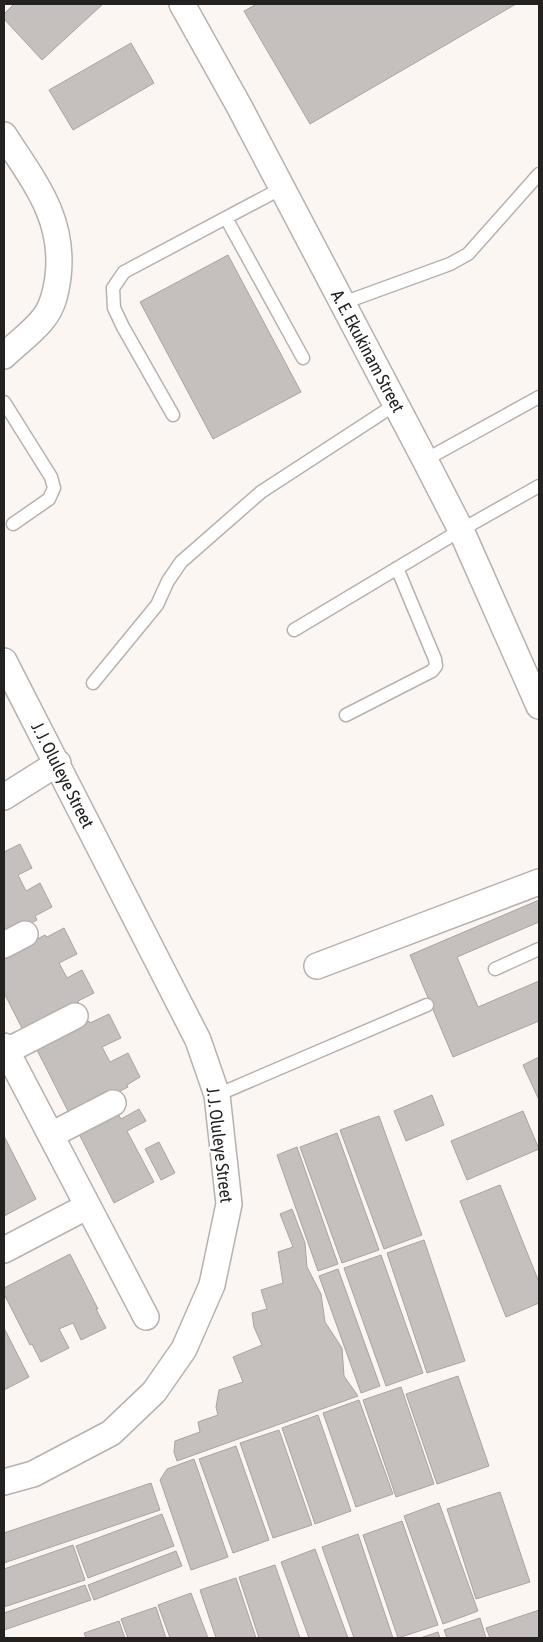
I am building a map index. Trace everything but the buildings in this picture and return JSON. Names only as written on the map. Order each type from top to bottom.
[{"type":"street","name":"A. E. Ekukinam Street","points":[[182,4],[239,106],[461,530],[539,706]]},
{"type":"street","points":[[4,135],[45,198],[58,233],[60,262],[55,296],[43,319],[4,356]]},
{"type":"street","name":"J. J. Oluleye Street","points":[[4,661],[198,1040],[217,1095],[229,1204],[212,1285],[184,1349],[154,1392],[111,1433],[33,1474],[4,1482]]},
{"type":"street","points":[[4,797],[58,764]]},
{"type":"street","points":[[317,966],[539,882]]},
{"type":"street","points":[[4,945],[26,934]]},
{"type":"street","points":[[76,1016],[5,1048],[146,1317]]},
{"type":"street","points":[[51,1135],[113,1103]]},
{"type":"street","points":[[4,1250],[88,1206]]},
{"type":"lane","points":[[343,303],[450,264],[468,254],[539,174]]},
{"type":"lane","points":[[173,416],[114,308],[114,288],[124,272],[282,188]]},
{"type":"lane","points":[[226,218],[303,358]]},
{"type":"lane","points":[[425,460],[539,397]]},
{"type":"lane","points":[[4,402],[51,477],[54,488],[49,498],[13,524]]},
{"type":"lane","points":[[93,683],[157,605],[168,581],[181,562],[261,492],[396,404]]},
{"type":"lane","points":[[294,630],[461,530],[539,486]]},
{"type":"lane","points":[[346,715],[432,671],[436,666],[435,659],[397,568]]},
{"type":"lane","points":[[495,969],[539,949]]},
{"type":"lane","points":[[217,1095],[428,1005]]}]
